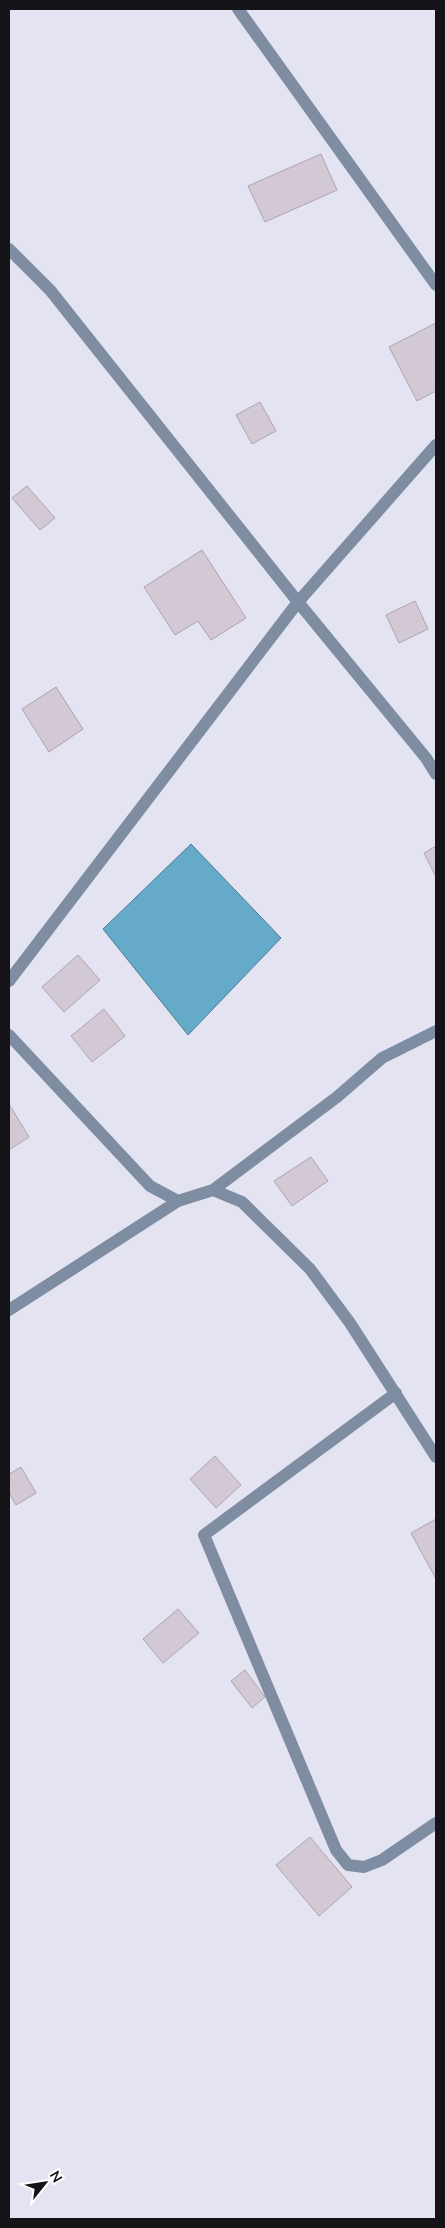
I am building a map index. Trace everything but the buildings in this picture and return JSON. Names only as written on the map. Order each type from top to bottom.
[{"type":"street","points":[[238,9],[436,285]]},
{"type":"street","points":[[9,250],[50,290],[298,602],[426,758],[436,774]]},
{"type":"street","points":[[9,981],[298,602],[436,445]]},
{"type":"street","points":[[9,1310],[178,1201],[213,1190],[337,1097],[382,1058],[436,1031]]},
{"type":"street","points":[[9,1035],[150,1186],[178,1201]]},
{"type":"street","points":[[213,1190],[242,1202],[310,1269],[350,1323],[436,1457]]},
{"type":"street","points":[[396,1393],[204,1535],[336,1850],[348,1865],[364,1867],[382,1860],[436,1823]]},
{"type":"water","points":[[191,844],[281,938],[188,1035],[103,929]]}]
